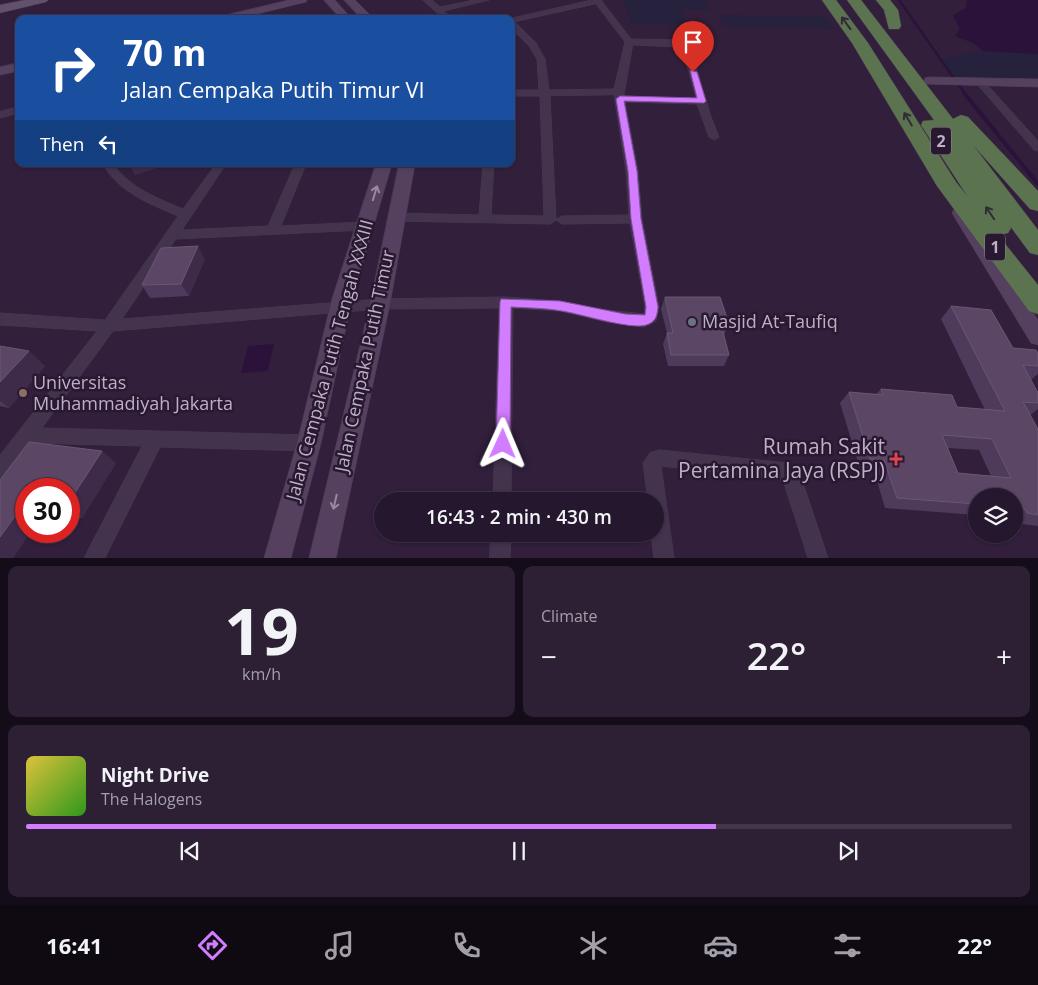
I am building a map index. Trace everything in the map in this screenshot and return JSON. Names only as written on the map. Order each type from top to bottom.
[{"type":"highway","name":"2","points":[[854,0],[1038,247]]},
{"type":"highway","points":[[873,0],[935,81],[960,126],[1038,224]]},
{"type":"highway","points":[[883,0],[891,10],[894,26]]},
{"type":"highway","name":"2","points":[[835,1],[1038,281]]},
{"type":"highway","name":"1","points":[[835,1],[952,195],[1038,304]]},
{"type":"highway","points":[[957,118],[968,126],[1038,204]]},
{"type":"highway","points":[[952,195],[1038,311]]},
{"type":"main road","points":[[0,4],[21,0]]},
{"type":"main road","points":[[0,9],[42,0]]},
{"type":"street","points":[[239,15],[302,0]]},
{"type":"street","points":[[328,0],[343,15]]},
{"type":"street","points":[[349,0],[365,15]]},
{"type":"street","points":[[427,0],[444,15]]},
{"type":"street","points":[[438,10],[485,0]]},
{"type":"street","points":[[0,319],[109,326],[376,304],[506,302],[560,306],[644,321],[651,317],[652,307],[636,219],[632,171],[619,95],[629,42],[598,1],[515,21]]},
{"type":"street","points":[[515,26],[538,53],[545,94],[556,220]]},
{"type":"street","points":[[629,42],[680,43],[686,45],[714,137]]},
{"type":"street","points":[[0,71],[15,68]]},
{"type":"street","points":[[935,81],[1038,83]]},
{"type":"street","points":[[978,82],[1038,148]]},
{"type":"street","points":[[515,93],[619,95],[702,101]]},
{"type":"street","points":[[0,115],[15,111]]},
{"type":"street","points":[[110,167],[114,175],[147,197],[186,215]]},
{"type":"street","points":[[0,469],[109,326],[219,167]]},
{"type":"street","points":[[273,229],[299,167]]},
{"type":"street","name":"Jalan Cempaka Putih Tengah XXXIII","points":[[277,558],[346,306],[365,226],[383,167]]},
{"type":"street","name":"Jalan Cempaka Putih Timur","points":[[322,558],[406,167]]},
{"type":"street","points":[[486,218],[488,167]]},
{"type":"street","name":"1","points":[[952,195],[962,217],[1038,336]]},
{"type":"street","points":[[395,217],[556,220],[636,219]]},
{"type":"street","points":[[173,234],[365,226]]},
{"type":"street","points":[[506,302],[506,492]]},
{"type":"street","points":[[26,435],[308,443]]},
{"type":"street","points":[[94,558],[154,440]]},
{"type":"street","points":[[655,492],[652,463],[660,458],[788,472],[793,480],[818,558]]},
{"type":"street","points":[[500,558],[501,542]]},
{"type":"street","points":[[661,542],[664,558]]},
{"type":"shaded area","points":[[623,0],[706,0],[708,10],[681,9],[686,25],[631,23]]},
{"type":"shaded area","points":[[967,0],[1038,0],[1038,54],[983,51],[973,43],[955,36],[960,29],[953,15],[966,8]]},
{"type":"shaded area","points":[[719,15],[826,17],[834,29],[724,26]]},
{"type":"shaded area","points":[[983,51],[1038,54],[1038,83],[956,82],[940,60]]},
{"type":"shaded area","points":[[274,344],[268,371],[241,373],[248,346]]},
{"type":"building","points":[[198,246],[181,284],[142,285],[161,248]]},
{"type":"building","points":[[665,297],[720,297],[729,324],[721,324],[729,355],[671,355],[667,333],[673,333]]},
{"type":"building","points":[[951,306],[991,310],[1013,348],[1036,350],[1038,353],[1038,366],[1023,365],[1038,393],[1038,403],[1023,402],[1038,429],[1038,515],[1027,513],[1023,507],[1023,488],[968,488],[968,503],[897,498],[884,460],[870,459],[849,392],[883,395],[881,389],[952,395],[957,407],[1005,411]],"holes":[[[942,435],[992,439],[1011,478],[958,473]]]},
{"type":"building","points":[[0,346],[29,351],[0,382]]},
{"type":"building","points":[[29,442],[102,451],[80,485],[80,478],[15,478],[15,516],[0,537],[0,480]]},
{"type":"waterway","points":[[899,0],[965,94]]},
{"type":"waterway","points":[[964,93],[1038,184]]},
{"type":"place","name":"Masjid At-Taufiq","points":[[692,322]]},
{"type":"place","name":"Universitas Muhammadiyah Jakarta","points":[[23,393]]},
{"type":"place","name":"Rumah Sakit Pertamina Jaya (RSPJ)","points":[[896,459]]},
{"type":"route","points":[[503,444],[506,302],[560,306],[607,316],[644,321],[651,317],[652,307],[636,219],[632,171],[620,99],[702,101],[693,72]]}]
